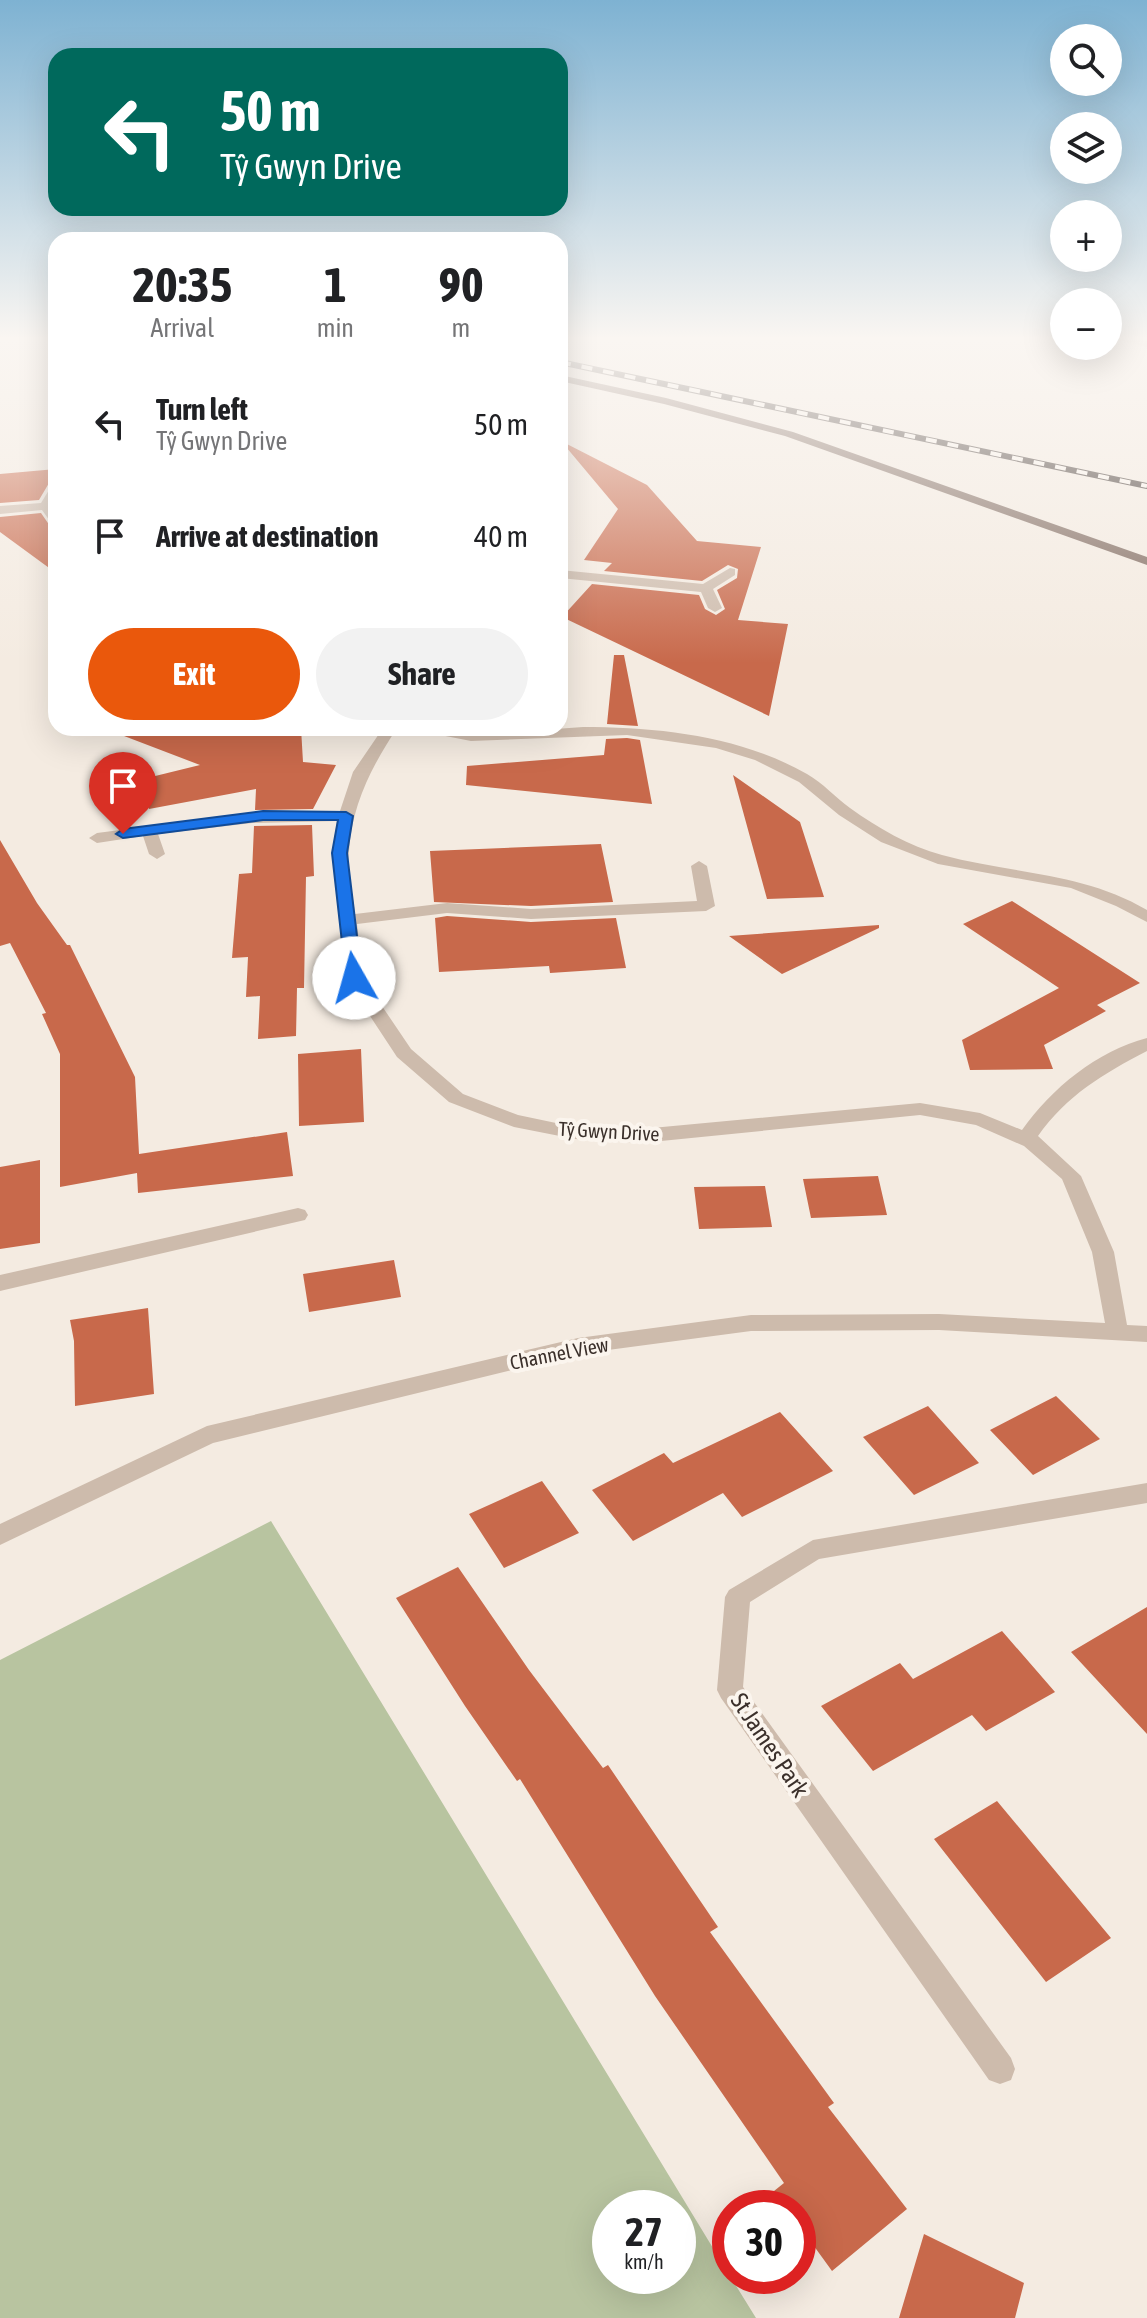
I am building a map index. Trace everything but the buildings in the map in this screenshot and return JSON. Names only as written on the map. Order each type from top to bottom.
[{"type":"main road","points":[[823,446],[1147,561]]},
{"type":"street","points":[[45,506],[48,501]]},
{"type":"street","points":[[0,510],[45,506]]},
{"type":"street","points":[[45,506],[48,510]]},
{"type":"street","points":[[568,575],[706,588],[730,572]]},
{"type":"street","points":[[706,588],[715,608]]},
{"type":"street","points":[[568,732],[627,731],[718,744],[760,757],[804,779],[845,812],[887,839],[938,859],[1075,884],[1122,902],[1147,917]]},
{"type":"street","name":"Tŷ Gwyn Drive","points":[[385,736],[361,772],[346,816],[340,853],[354,978],[404,1053],[456,1098],[514,1121],[575,1133],[641,1136],[920,1109],[980,1119],[1026,1139],[1071,1176],[1103,1252],[1117,1330]]},
{"type":"street","points":[[471,736],[526,736]]},
{"type":"street","points":[[97,838],[285,814],[346,816]]},
{"type":"street","points":[[149,830],[157,854]]},
{"type":"street","points":[[347,920],[447,908],[531,914],[706,906],[699,866]]},
{"type":"street","points":[[1026,1139],[1049,1105],[1081,1077],[1147,1044]]},
{"type":"street","points":[[0,1283],[298,1215]]},
{"type":"street","name":"Channel View","points":[[0,1535],[207,1435],[578,1346],[751,1323],[939,1322],[1147,1334]]},
{"type":"street","name":"St James Park","points":[[1000,2069],[730,1690],[738,1597],[813,1550],[1147,1493]]},
{"type":"green space","points":[[271,1521],[678,2190],[592,2190],[592,2294],[696,2294],[696,2219],[712,2246],[712,2294],[741,2294],[756,2318],[0,2318],[0,1660]]},
{"type":"railway","points":[[958,446],[1147,486]]},
{"type":"route","points":[[123,834],[263,815],[346,816],[340,853],[354,978]]}]
